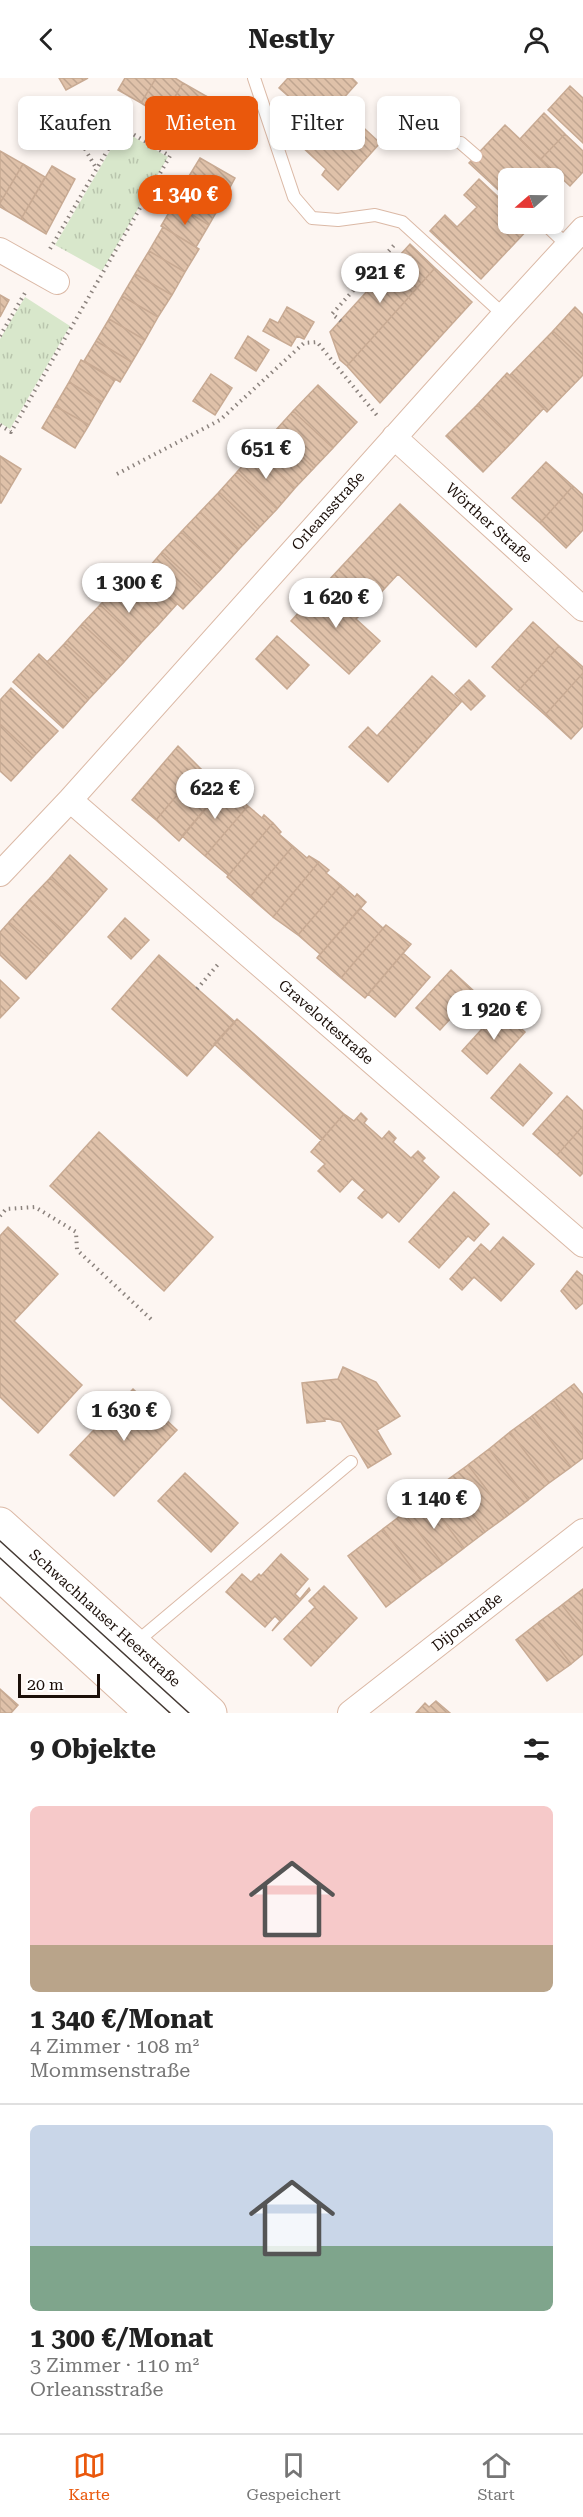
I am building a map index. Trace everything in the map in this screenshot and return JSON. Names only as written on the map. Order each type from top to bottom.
[{"type":"main road","name":"Schwachhauser Heerstraße","points":[[0,1524],[210,1713]]},
{"type":"main road","points":[[0,1574],[152,1713]]},
{"type":"street","name":"Orleansstraße","points":[[0,874],[70,800],[575,238]]},
{"type":"street","points":[[0,250],[47,277]]},
{"type":"street","name":"Wörther Straße","points":[[394,437],[583,609]]},
{"type":"street","name":"Gravelottestraße","points":[[70,800],[583,1245]]},
{"type":"street","name":"Dijonstraße","points":[[350,1713],[583,1531]]},
{"type":"lane","points":[[254,78],[294,197],[312,218],[338,220],[375,215],[402,222],[504,315]]},
{"type":"lane","points":[[461,143],[476,156]]},
{"type":"lane","points":[[134,1644],[351,1462]]},
{"type":"lane","points":[[0,1550],[180,1713]]},
{"type":"path","points":[[0,336],[47,277],[97,169],[121,127],[170,156],[11,432],[0,425]]},
{"type":"path","points":[[86,150],[97,169]]},
{"type":"path","points":[[341,321],[332,314],[408,229]]},
{"type":"path","points":[[384,256],[392,263]]},
{"type":"path","points":[[117,474],[220,420],[304,343],[317,342],[394,437]]},
{"type":"path","points":[[197,989],[236,944]]},
{"type":"path","points":[[0,1216],[6,1209],[35,1207],[76,1232],[77,1250],[154,1322]]},
{"type":"green space","points":[[133,136],[145,144],[145,150],[156,150],[168,157],[102,271],[55,245],[110,150],[133,150]]},
{"type":"green space","points":[[25,297],[70,326],[10,429],[0,423],[0,339]]},
{"type":"building","points":[[59,78],[88,78],[66,90]]},
{"type":"building","points":[[125,78],[156,78],[141,103],[133,98],[133,96],[118,90]]},
{"type":"building","points":[[156,78],[175,78],[183,83],[175,96],[145,96]]},
{"type":"building","points":[[288,78],[352,78],[357,83],[345,96],[288,96],[279,88]]},
{"type":"building","points":[[183,83],[206,96],[175,96]]},
{"type":"building","points":[[570,86],[583,98],[583,143],[548,110]]},
{"type":"building","points":[[544,113],[565,134],[541,159],[520,139]]},
{"type":"building","points":[[505,125],[550,168],[498,168],[498,190],[469,163]]},
{"type":"building","points":[[365,129],[377,140],[377,146],[338,190],[322,175],[326,169],[305,150],[365,150]]},
{"type":"building","points":[[565,134],[583,151],[583,172],[570,186],[564,180],[564,168],[551,168],[541,159]]},
{"type":"building","points":[[0,151],[23,164],[0,203]]},
{"type":"building","points":[[200,158],[235,178],[222,202],[186,181]]},
{"type":"building","points":[[23,164],[45,177],[21,219],[0,207],[0,203]]},
{"type":"building","points":[[52,166],[75,179],[46,234],[21,219]]},
{"type":"building","points":[[479,179],[498,197],[498,234],[523,234],[481,279],[430,231],[445,215],[457,227],[477,207],[464,195]]},
{"type":"building","points":[[186,181],[222,202],[209,225],[174,204]]},
{"type":"building","points":[[174,204],[209,225],[196,247],[161,226]]},
{"type":"building","points":[[163,227],[199,249],[185,272],[149,251]]},
{"type":"building","points":[[410,244],[435,268],[347,366],[340,360],[330,332]]},
{"type":"building","points":[[149,251],[185,272],[172,295],[135,274]]},
{"type":"building","points":[[435,268],[472,302],[380,403],[347,366]]},
{"type":"building","points":[[135,274],[172,295],[158,317],[122,296]]},
{"type":"building","points":[[0,295],[9,300],[0,317]]},
{"type":"building","points":[[122,296],[158,317],[145,340],[109,319]]},
{"type":"building","points":[[287,307],[314,322],[304,339],[297,336],[291,346],[263,331],[270,319],[278,323]]},
{"type":"building","points":[[575,307],[583,315],[583,359],[553,331]]},
{"type":"building","points":[[109,319],[145,340],[132,362],[96,341]]},
{"type":"building","points":[[553,331],[583,359],[583,375],[547,412],[510,375]]},
{"type":"building","points":[[248,336],[269,350],[256,371],[235,358]]},
{"type":"building","points":[[96,341],[132,362],[120,382],[84,361]]},
{"type":"building","points":[[81,360],[115,380],[102,402],[69,382]]},
{"type":"building","points":[[507,373],[544,408],[514,440],[477,405]]},
{"type":"building","points":[[211,374],[232,388],[215,415],[193,401]]},
{"type":"building","points":[[69,382],[102,402],[89,425],[55,406]]},
{"type":"building","points":[[318,385],[357,422],[333,448],[293,411]]},
{"type":"building","points":[[477,405],[514,440],[483,472],[446,436]]},
{"type":"building","points":[[55,406],[89,425],[75,448],[42,428]]},
{"type":"building","points":[[293,411],[333,448],[314,468],[275,431]]},
{"type":"building","points":[[275,431],[314,468],[295,488],[256,451]]},
{"type":"building","points":[[256,451],[295,488],[277,509],[237,472]]},
{"type":"building","points":[[0,456],[21,469],[1,503],[0,503]]},
{"type":"building","points":[[546,462],[573,486],[540,523],[512,498]]},
{"type":"building","points":[[237,472],[277,509],[258,529],[219,492]]},
{"type":"building","points":[[573,486],[583,495],[583,530],[566,548],[540,523]]},
{"type":"building","points":[[219,492],[258,529],[239,549],[200,512]]},
{"type":"building","points":[[400,504],[512,609],[476,647],[398,574],[362,613],[328,581]]},
{"type":"building","points":[[200,512],[239,549],[221,569],[181,532]]},
{"type":"building","points":[[181,532],[221,569],[202,589],[162,552]]},
{"type":"building","points":[[162,552],[202,589],[183,609],[144,573]]},
{"type":"building","points":[[136,566],[177,604],[159,624],[118,585]]},
{"type":"building","points":[[118,585],[159,624],[141,643],[100,605]]},
{"type":"building","points":[[322,587],[333,597],[339,591],[362,613],[356,619],[380,641],[349,674],[291,621]]},
{"type":"building","points":[[100,605],[141,643],[124,662],[82,624]]},
{"type":"building","points":[[533,622],[559,646],[518,691],[492,667]]},
{"type":"building","points":[[82,624],[124,662],[106,681],[65,643]]},
{"type":"building","points":[[277,636],[309,665],[287,689],[256,659]]},
{"type":"building","points":[[65,643],[106,681],[88,700],[47,662]]},
{"type":"building","points":[[559,646],[583,667],[583,673],[545,715],[518,691]]},
{"type":"building","points":[[39,654],[88,700],[63,728],[13,682]]},
{"type":"building","points":[[583,673],[583,726],[571,739],[545,715]]},
{"type":"building","points":[[432,676],[461,702],[388,782],[349,747],[368,727],[377,736]]},
{"type":"building","points":[[469,680],[485,696],[471,710],[455,694]]},
{"type":"building","points":[[11,688],[58,731],[34,756],[0,724],[0,700]]},
{"type":"building","points":[[0,724],[34,756],[11,781],[0,771]]},
{"type":"building","points":[[178,746],[200,768],[156,820],[132,800]]},
{"type":"building","points":[[200,768],[223,788],[179,841],[156,820]]},
{"type":"building","points":[[227,783],[236,791],[234,794],[248,806],[205,856],[182,836]]},
{"type":"building","points":[[248,806],[262,818],[264,815],[273,823],[227,877],[228,875],[205,856]]},
{"type":"building","points":[[273,823],[281,832],[279,834],[293,846],[250,897],[227,877]]},
{"type":"building","points":[[293,846],[307,858],[309,856],[319,862],[273,917],[250,897]]},
{"type":"building","points":[[70,855],[107,889],[87,912],[50,878]]},
{"type":"building","points":[[319,862],[329,870],[326,873],[341,885],[298,935],[273,917]]},
{"type":"building","points":[[50,878],[87,912],[67,934],[29,900]]},
{"type":"building","points":[[341,885],[355,897],[357,894],[366,902],[317,958],[320,954],[298,935]]},
{"type":"building","points":[[29,900],[67,934],[47,956],[9,922]]},
{"type":"building","points":[[360,908],[383,928],[386,925],[341,978],[317,958]]},
{"type":"building","points":[[125,918],[149,940],[131,959],[108,937]]},
{"type":"building","points":[[9,922],[47,956],[26,979],[0,955],[0,932]]},
{"type":"building","points":[[386,925],[411,944],[365,998],[341,978]]},
{"type":"building","points":[[403,953],[430,977],[395,1017],[368,994]]},
{"type":"building","points":[[159,955],[235,1022],[187,1076],[112,1009]]},
{"type":"building","points":[[451,970],[475,992],[440,1030],[416,1008]]},
{"type":"building","points":[[0,980],[19,998],[0,1018]]},
{"type":"building","points":[[500,1009],[525,1032],[487,1074],[462,1051]]},
{"type":"building","points":[[237,1019],[344,1114],[321,1140],[214,1044]]},
{"type":"building","points":[[520,1064],[552,1093],[523,1126],[491,1098]]},
{"type":"building","points":[[567,1096],[583,1111],[583,1126],[557,1155],[533,1134]]},
{"type":"building","points":[[361,1113],[367,1119],[364,1123],[382,1139],[389,1131],[396,1138],[393,1142],[411,1158],[418,1151],[425,1158],[422,1161],[439,1177],[399,1222],[388,1212],[382,1218],[358,1198],[365,1190],[352,1179],[340,1192],[318,1171],[325,1164],[311,1152],[344,1114],[354,1121]]},
{"type":"building","points":[[583,1126],[583,1173],[580,1176],[557,1155]]},
{"type":"building","points":[[99,1132],[213,1237],[164,1291],[50,1186]]},
{"type":"building","points":[[454,1192],[489,1224],[474,1241],[468,1236],[439,1268],[409,1242]]},
{"type":"building","points":[[8,1227],[58,1274],[14,1321],[82,1385],[38,1433],[0,1397],[0,1236]]},
{"type":"building","points":[[503,1237],[534,1264],[501,1301],[474,1277],[462,1290],[450,1279],[481,1244],[490,1252]]},
{"type":"building","points":[[577,1271],[583,1276],[583,1303],[576,1309],[561,1291]]},
{"type":"building","points":[[343,1367],[376,1382],[400,1416],[377,1430],[391,1454],[368,1468],[341,1422],[324,1418],[325,1421],[307,1423],[302,1383],[338,1379]]},
{"type":"building","points":[[574,1384],[583,1395],[583,1439],[553,1400]]},
{"type":"building","points":[[133,1389],[177,1430],[114,1496],[70,1455]]},
{"type":"building","points":[[553,1400],[583,1439],[583,1458],[571,1467],[532,1416]]},
{"type":"building","points":[[532,1416],[571,1467],[549,1483],[510,1432]]},
{"type":"building","points":[[510,1432],[549,1483],[528,1500],[489,1449]]},
{"type":"building","points":[[489,1449],[528,1500],[507,1516],[468,1465]]},
{"type":"building","points":[[468,1465],[507,1516],[485,1532],[446,1481]]},
{"type":"building","points":[[185,1473],[238,1523],[211,1552],[158,1501]]},
{"type":"building","points":[[446,1481],[485,1532],[464,1548],[425,1497]]},
{"type":"building","points":[[425,1497],[464,1548],[443,1564],[404,1513]]},
{"type":"building","points":[[404,1513],[443,1564],[421,1580],[383,1529]]},
{"type":"building","points":[[383,1529],[421,1580],[386,1607],[348,1556]]},
{"type":"building","points":[[281,1554],[308,1579],[295,1594],[300,1599],[309,1588],[310,1590],[272,1631],[280,1621],[275,1616],[265,1627],[226,1592],[242,1574],[251,1582],[259,1574],[261,1576]]},
{"type":"building","points":[[324,1586],[357,1618],[311,1666],[284,1639],[315,1607],[309,1601]]},
{"type":"building","points":[[583,1589],[583,1632],[562,1605]]},
{"type":"building","points":[[562,1605],[583,1632],[583,1654],[571,1664],[539,1622]]},
{"type":"building","points":[[539,1622],[571,1664],[547,1681],[516,1640]]},
{"type":"building","points":[[0,1689],[18,1705],[11,1713],[0,1713]]},
{"type":"building","points":[[436,1701],[450,1713],[416,1713],[425,1703],[429,1707]]},
{"type":"tram line","points":[[0,1541],[189,1713]]},
{"type":"tram line","points":[[0,1558],[170,1713]]}]
